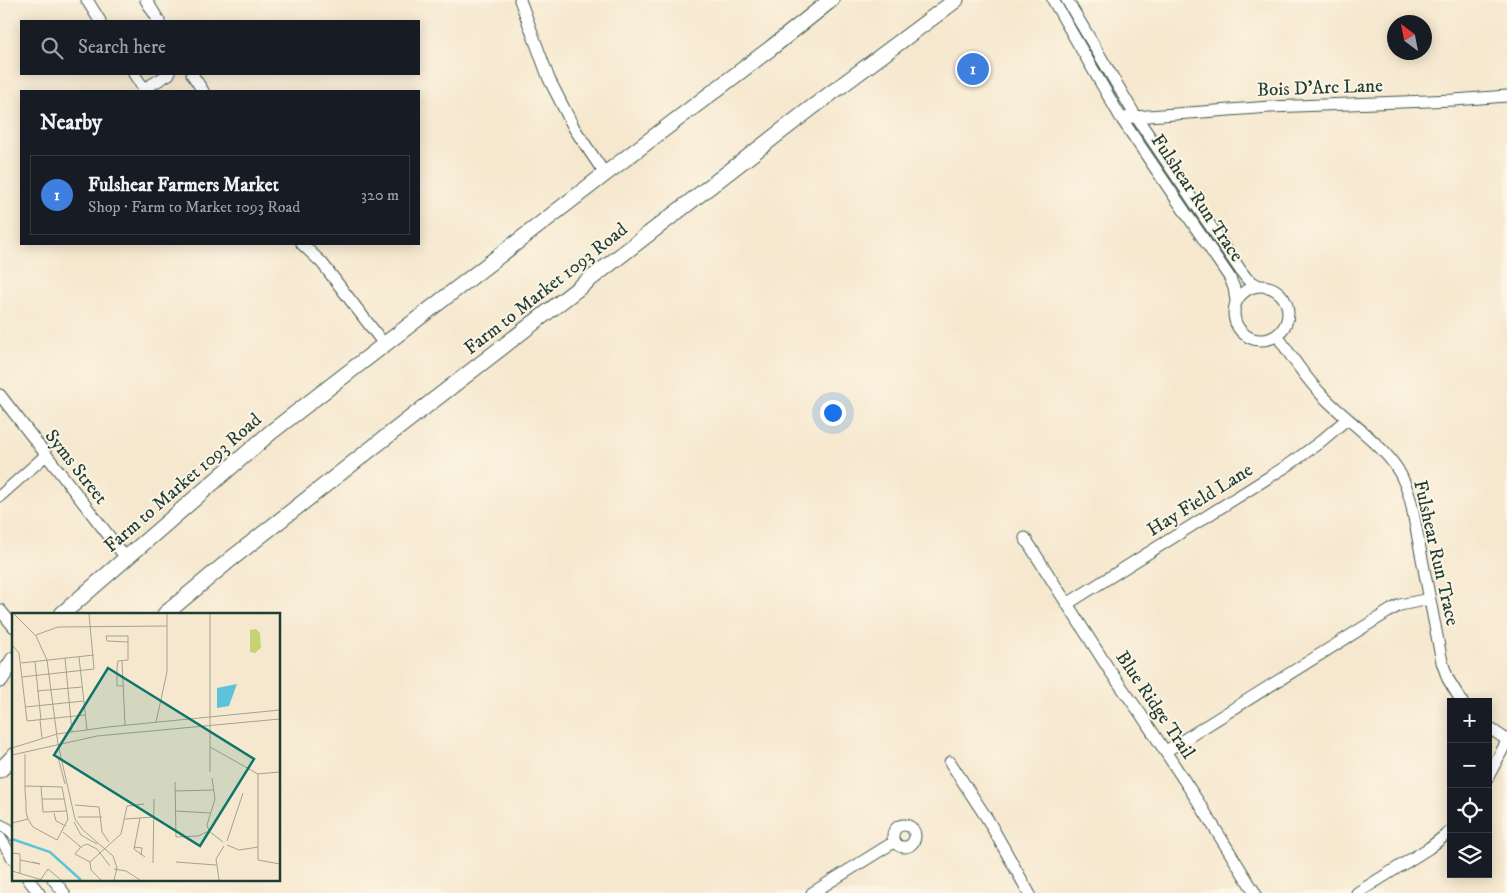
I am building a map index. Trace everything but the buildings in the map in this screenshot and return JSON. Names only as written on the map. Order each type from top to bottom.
[{"type":"main road","name":"Farm to Market 1093 Road","points":[[63,613],[270,433],[605,174],[772,48],[831,0]]},
{"type":"main road","name":"Farm to Market 1093 Road","points":[[166,613],[231,559],[396,430],[810,109],[956,0]]},
{"type":"main road","points":[[0,663],[12,656]]},
{"type":"main road","points":[[0,680],[12,662]]},
{"type":"street","points":[[87,0],[99,20]]},
{"type":"street","points":[[146,0],[158,20]]},
{"type":"street","points":[[520,0],[549,79],[574,128],[605,174]]},
{"type":"street","points":[[1053,0],[1121,118]]},
{"type":"street","points":[[1067,0],[1135,115]]},
{"type":"street","points":[[135,75],[144,90],[167,75]]},
{"type":"street","points":[[193,75],[202,90]]},
{"type":"street","name":"Bois D'Arc Lane","points":[[1121,118],[1135,115],[1507,96]]},
{"type":"street","name":"Fulshear Run Trace","points":[[1135,115],[1241,271],[1248,279],[1259,286]]},
{"type":"street","name":"Fulshear Run Trace","points":[[1121,118],[1230,278],[1236,302]]},
{"type":"street","points":[[303,245],[322,263],[384,344]]},
{"type":"street","points":[[1259,286],[1274,290],[1285,300],[1288,308],[1286,323],[1277,335],[1269,339],[1260,340],[1251,339],[1244,334],[1234,319],[1236,302],[1246,291],[1259,286]]},
{"type":"street","name":"Fulshear Run Trace","points":[[1277,335],[1314,387],[1384,452],[1399,472],[1406,486],[1421,549],[1442,662],[1448,679],[1460,698]]},
{"type":"street","name":"Syms Street","points":[[0,395],[45,456],[126,558]]},
{"type":"street","name":"Hay Field Lane","points":[[1067,604],[1290,464],[1347,419]]},
{"type":"street","points":[[0,496],[45,456]]},
{"type":"street","name":"Blue Ridge Trail","points":[[1025,538],[1110,670],[1166,751],[1255,893]]},
{"type":"street","points":[[1166,751],[1391,610],[1400,605],[1429,599]]},
{"type":"street","points":[[0,610],[12,625]]},
{"type":"street","points":[[1492,730],[1507,740],[1492,769]]},
{"type":"street","points":[[950,762],[1007,852],[1029,893]]},
{"type":"street","points":[[0,825],[12,833]]},
{"type":"street","points":[[1357,893],[1429,848],[1448,833]]},
{"type":"street","points":[[0,838],[12,857]]},
{"type":"street","points":[[812,893],[894,842]]},
{"type":"street","points":[[29,880],[39,893]]},
{"type":"street","points":[[54,880],[64,893]]},
{"type":"place","name":"Fulshear Farmers Market","points":[[973,69]]}]
